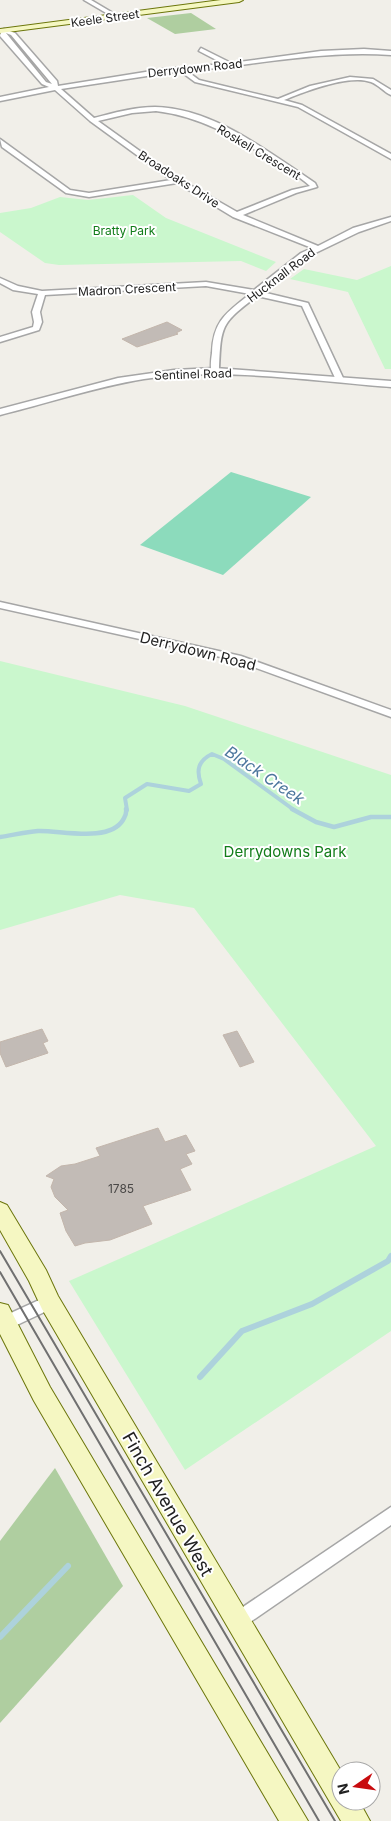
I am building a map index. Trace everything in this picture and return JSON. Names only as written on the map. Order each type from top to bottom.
[{"type":"main road","name":"Keele Street","points":[[2,31],[239,0]]},
{"type":"main road","name":"Finch Avenue West","points":[[0,1211],[38,1276],[50,1302],[331,1779]]},
{"type":"main road","points":[[2,1320],[42,1394],[294,1821]]},
{"type":"street","points":[[87,0],[115,16]]},
{"type":"street","name":"Broadoaks Drive","points":[[55,87],[55,82],[13,34],[2,31],[2,35],[44,84],[55,87],[92,120],[180,181],[236,215],[317,248]]},
{"type":"street","points":[[14,50],[26,48]]},
{"type":"street","points":[[201,50],[230,65]]},
{"type":"street","name":"Derrydown Road","points":[[0,99],[55,87],[181,69],[230,65],[340,51],[391,52]]},
{"type":"street","points":[[22,59],[33,57]]},
{"type":"street","points":[[181,69],[197,80],[280,100],[316,114],[391,157]]},
{"type":"street","points":[[35,74],[46,73]]},
{"type":"street","points":[[280,100],[318,85],[359,80],[375,82],[391,93]]},
{"type":"street","name":"Roskell Crescent","points":[[92,120],[154,109],[192,116],[223,129],[313,184],[314,187],[294,191],[236,215]]},
{"type":"street","points":[[0,141],[4,146],[68,192],[89,195],[180,181]]},
{"type":"street","name":"Hucknall Road","points":[[215,371],[220,324],[228,315],[304,255],[356,230],[391,219]]},
{"type":"street","name":"Madron Crescent","points":[[0,280],[16,288],[42,293],[206,284],[298,302],[305,305],[340,380]]},
{"type":"street","points":[[0,340],[36,328],[38,322],[36,312],[42,293]]},
{"type":"street","name":"Sentinel Road","points":[[0,412],[144,376],[215,371],[391,384]]},
{"type":"street","name":"Derrydown Road","points":[[0,605],[237,658],[391,714]]},
{"type":"street","points":[[2,1320],[50,1302]]},
{"type":"street","points":[[237,1621],[391,1515]]},
{"type":"green space","points":[[191,13],[216,29],[175,34],[147,18]]},
{"type":"green space","name":"Bratty Park","points":[[133,195],[166,218],[276,262],[266,271],[241,261],[59,265],[45,263],[0,232],[0,213],[31,208],[60,197],[88,200]]},
{"type":"green space","points":[[391,266],[391,369],[385,369],[348,292],[290,279],[304,269],[357,280]]},
{"type":"green space","points":[[231,472],[311,497],[223,575],[140,545]]},
{"type":"green space","name":"Derrydowns Park","points":[[0,661],[185,706],[391,775],[391,1331],[185,1470],[69,1281],[376,1146],[194,908],[120,895],[0,930]]},
{"type":"green space","points":[[55,1468],[123,1586],[0,1723],[0,1541]]},
{"type":"building","points":[[167,322],[182,330],[176,333],[178,334],[137,347],[122,339]]},
{"type":"building","points":[[42,1029],[48,1041],[43,1043],[48,1053],[6,1067],[0,1053],[0,1042]]},
{"type":"building","points":[[237,1031],[254,1062],[240,1067],[223,1035]]},
{"type":"building","points":[[158,1128],[165,1142],[186,1135],[195,1151],[186,1154],[192,1164],[180,1169],[191,1190],[143,1206],[152,1224],[110,1240],[75,1246],[66,1231],[60,1213],[68,1210],[55,1197],[51,1187],[54,1179],[46,1176],[61,1166],[75,1164],[100,1156],[96,1148]]},
{"type":"waterway","name":"Black Creek","points":[[127,810],[125,798],[147,784],[189,791],[201,784],[199,766],[212,754],[224,759],[294,810]]},
{"type":"waterway","name":"Black Creek","points":[[0,837],[38,831],[84,834],[107,831],[116,827],[123,820],[126,809]]},
{"type":"waterway","name":"Black Creek","points":[[292,809],[316,822],[334,827],[371,817],[391,817]]},
{"type":"waterway","points":[[200,1377],[242,1331],[312,1304],[388,1261],[391,1256]]},
{"type":"waterway","points":[[0,1637],[68,1566]]},
{"type":"tram line","points":[[0,1251],[335,1821]]},
{"type":"tram line","points":[[0,1272],[319,1821]]}]
